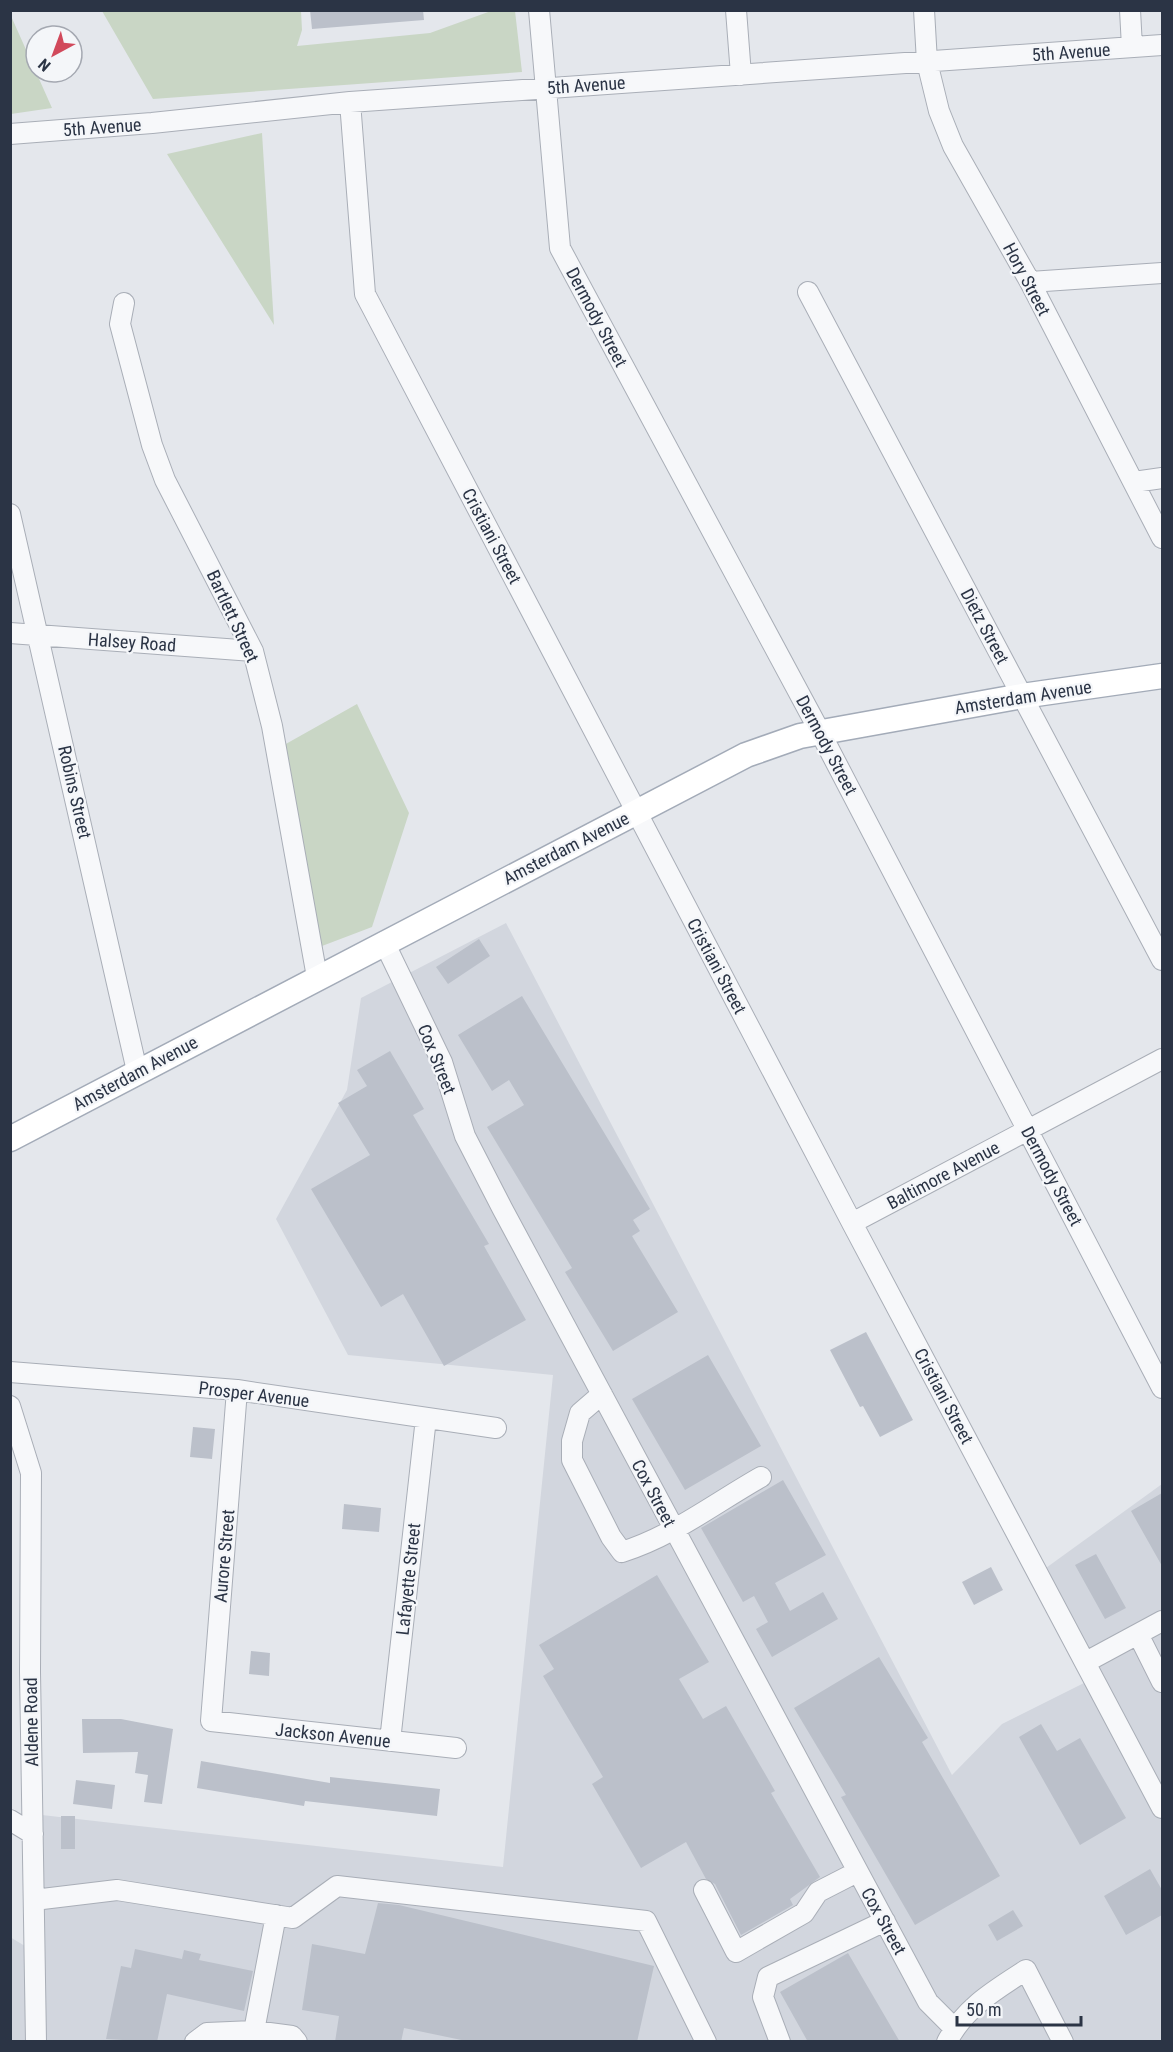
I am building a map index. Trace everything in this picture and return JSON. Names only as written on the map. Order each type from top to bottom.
[{"type":"main road","name":"Amsterdam Avenue","points":[[10,1139],[746,755],[801,735],[1022,696],[1162,676]]},
{"type":"street","name":"Dermody Street","points":[[539,10],[560,248],[820,732],[1162,1388]]},
{"type":"street","points":[[736,10],[741,75]]},
{"type":"street","name":"Hory Street","points":[[924,10],[927,62],[939,111],[953,146],[1029,282],[1162,538]]},
{"type":"street","points":[[1130,10],[1132,47]]},
{"type":"street","name":"5th Avenue","points":[[10,134],[152,123],[350,102],[1162,45]]},
{"type":"street","name":"Cristiani Street","points":[[350,102],[365,294],[852,1223],[1162,1808]]},
{"type":"street","points":[[1029,282],[1162,273]]},
{"type":"street","name":"Dietz Street","points":[[808,292],[1162,960]]},
{"type":"street","name":"Bartlett Street","points":[[124,303],[120,324],[152,444],[162,471],[253,651],[276,747],[317,977]]},
{"type":"street","points":[[1134,482],[1162,478]]},
{"type":"street","name":"Robins Street","points":[[10,514],[137,1071]]},
{"type":"street","name":"Halsey Road","points":[[10,633],[253,651]]},
{"type":"street","name":"Cox Street","points":[[384,942],[442,1062],[465,1136],[857,1872],[928,2002],[950,2035]]},
{"type":"street","name":"Baltimore Avenue","points":[[852,1223],[1162,1059]]},
{"type":"street","name":"Prosper Avenue","points":[[10,1372],[237,1390],[496,1428]]},
{"type":"street","name":"Aurore Street","points":[[211,1721],[237,1390]]},
{"type":"street","points":[[602,1394],[580,1413],[572,1441],[572,1460],[611,1537],[622,1552],[644,1545],[674,1530],[761,1477]]},
{"type":"street","name":"Aldene Road","points":[[10,1407],[31,1473],[36,2042]]},
{"type":"street","name":"Lafayette Street","points":[[390,1741],[426,1418]]},
{"type":"street","points":[[1086,1662],[1162,1621]]},
{"type":"street","points":[[1138,1634],[1162,1682]]},
{"type":"street","name":"Jackson Avenue","points":[[211,1721],[456,1748]]},
{"type":"street","points":[[10,1820],[33,1834]]},
{"type":"street","points":[[704,1890],[736,1952],[804,1913],[818,1892],[857,1872]]},
{"type":"street","points":[[34,1900],[117,1890],[293,1918],[337,1886],[646,1921],[706,2042]]},
{"type":"street","points":[[254,2031],[276,1915]]},
{"type":"street","points":[[780,2042],[763,1997],[768,1977],[885,1921]]},
{"type":"street","points":[[950,2035],[974,2006],[1026,1970],[1063,2042]]},
{"type":"street","points":[[195,2042],[207,2033],[254,2031],[292,2036],[297,2042]]},
{"type":"shaded area","points":[[506,923],[952,1775],[1002,1724],[1092,1679],[1039,1573],[1162,1484],[1162,2041],[11,2041],[10,1937],[30,1949],[33,1814],[503,1867],[553,1375],[348,1355],[276,1219],[347,1090],[361,998]]},
{"type":"green space","points":[[102,11],[301,11],[302,30],[297,46],[430,33],[491,11],[515,11],[522,72],[153,99]]},
{"type":"green space","points":[[10,16],[24,45],[24,84],[41,84],[52,108],[11,114]]},
{"type":"green space","points":[[262,133],[274,325],[167,154]]},
{"type":"green space","points":[[357,704],[409,813],[372,927],[322,946],[284,745]]},
{"type":"building","points":[[310,10],[423,10],[424,20],[312,29]]},
{"type":"building","points":[[479,939],[490,956],[448,984],[436,967]]},
{"type":"building","points":[[522,996],[650,1209],[633,1220],[640,1231],[632,1236],[678,1312],[613,1351],[565,1272],[572,1268],[487,1127],[524,1105],[509,1080],[492,1091],[458,1035]]},
{"type":"building","points":[[390,1051],[424,1109],[413,1115],[489,1244],[484,1246],[526,1320],[444,1366],[403,1294],[381,1307],[311,1189],[370,1155],[338,1103],[367,1086],[357,1070]]},
{"type":"building","points":[[866,1332],[913,1420],[880,1437],[863,1406],[860,1407],[830,1350]]},
{"type":"building","points":[[708,1355],[761,1446],[685,1490],[632,1399]]},
{"type":"building","points":[[193,1427],[215,1429],[212,1459],[190,1457]]},
{"type":"building","points":[[783,1480],[826,1555],[775,1583],[790,1611],[823,1592],[838,1619],[772,1657],[756,1629],[768,1622],[754,1596],[743,1602],[701,1528]]},
{"type":"building","points":[[1162,1493],[1162,1566],[1131,1511]]},
{"type":"building","points":[[344,1504],[381,1508],[379,1532],[342,1529]]},
{"type":"building","points":[[1096,1554],[1126,1608],[1105,1619],[1075,1565]]},
{"type":"building","points":[[991,1567],[1003,1590],[974,1605],[962,1582]]},
{"type":"building","points":[[657,1575],[709,1662],[679,1679],[703,1719],[726,1706],[775,1791],[771,1793],[820,1877],[790,1899],[793,1905],[741,1935],[715,1884],[706,1879],[686,1842],[641,1868],[592,1784],[603,1777],[543,1676],[554,1669],[539,1645]]},
{"type":"building","points":[[251,1651],[270,1653],[269,1676],[249,1674]]},
{"type":"building","points":[[879,1657],[928,1738],[922,1742],[1000,1876],[915,1925],[841,1797],[846,1795],[794,1708]]},
{"type":"building","points":[[82,1719],[121,1719],[173,1729],[162,1804],[144,1802],[148,1775],[135,1773],[138,1752],[83,1753]]},
{"type":"building","points":[[1041,1724],[1057,1751],[1080,1738],[1126,1818],[1080,1845],[1019,1737]]},
{"type":"building","points":[[201,1761],[330,1783],[330,1777],[440,1789],[437,1816],[305,1801],[304,1806],[197,1788]]},
{"type":"building","points":[[76,1780],[115,1785],[112,1809],[73,1804]]},
{"type":"building","points":[[61,1816],[75,1816],[75,1849],[61,1849]]},
{"type":"building","points":[[1150,1869],[1162,1890],[1162,1915],[1126,1935],[1104,1896]]},
{"type":"building","points":[[378,1903],[399,1905],[654,1966],[637,2042],[471,2042],[404,2028],[401,2042],[335,2042],[339,2016],[302,2010],[312,1944],[365,1954]]},
{"type":"building","points":[[1013,1910],[1023,1926],[997,1941],[988,1925]]},
{"type":"building","points":[[135,1949],[182,1959],[184,1950],[201,1954],[199,1960],[253,1971],[244,2011],[167,1994],[157,2042],[106,2039],[121,1966],[131,1968]]},
{"type":"building","points":[[848,1953],[900,2042],[808,2042],[780,1992]]}]
